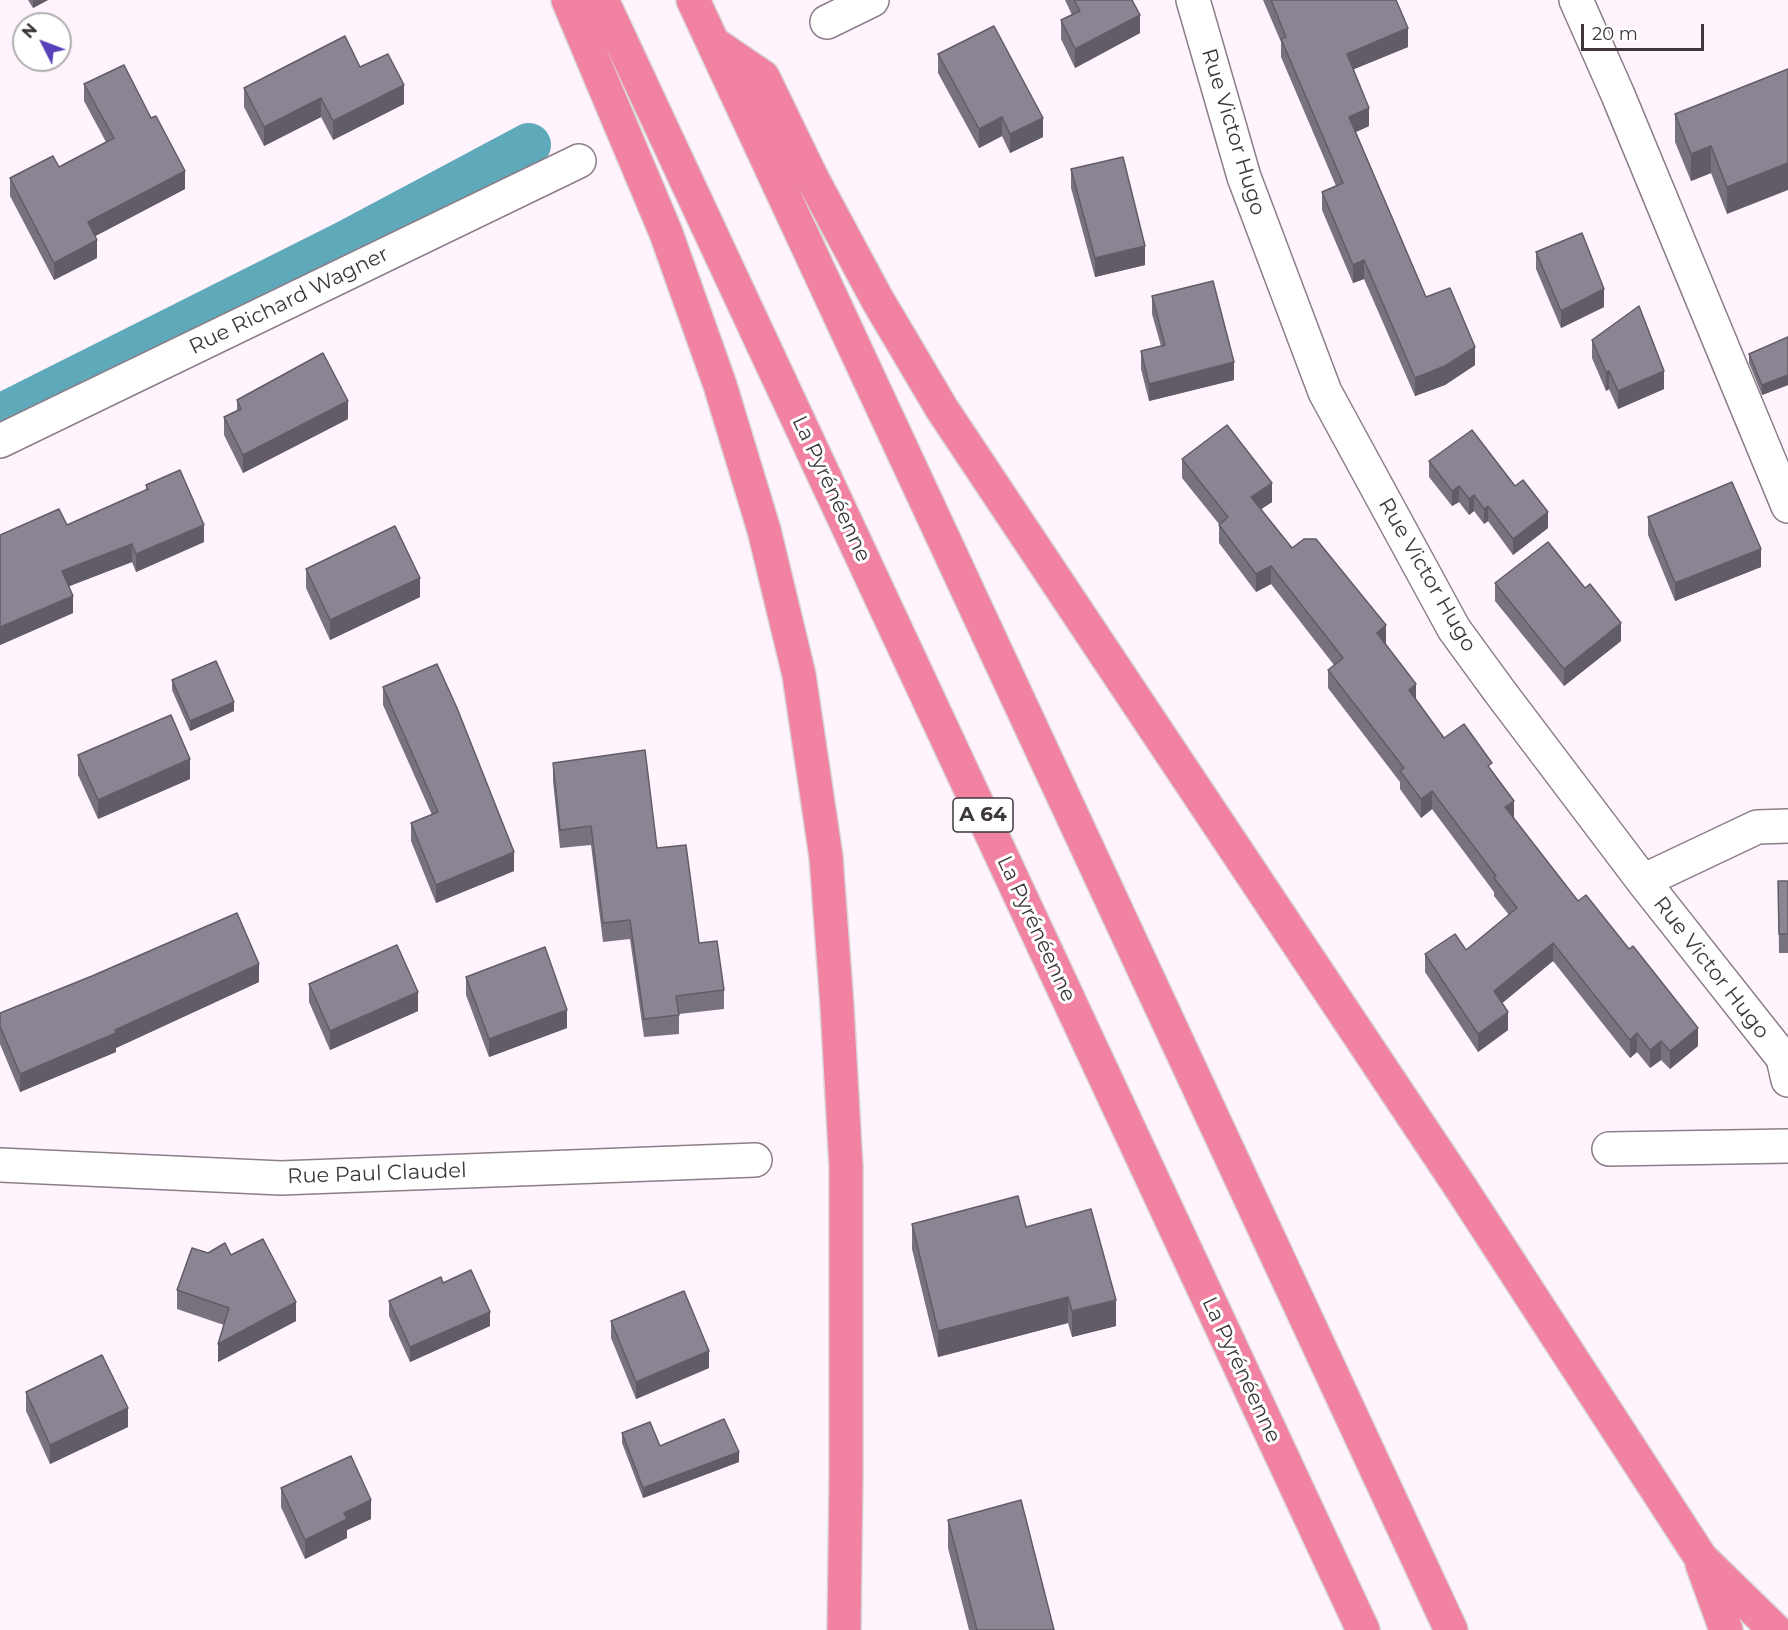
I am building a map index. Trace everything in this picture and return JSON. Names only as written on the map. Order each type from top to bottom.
[{"type":"highway","points":[[568,0],[666,233],[720,385],[764,530],[799,675],[826,857],[845,1155],[844,1630]]},
{"type":"highway","name":"La Pyrénéenne","points":[[602,0],[1363,1630]]},
{"type":"highway","points":[[693,0],[1451,1630]]},
{"type":"highway","points":[[713,43],[763,77],[877,299],[942,409],[1461,1188],[1701,1558],[1775,1630]]},
{"type":"highway","points":[[1701,1558],[1726,1630]]},
{"type":"street","points":[[827,22],[872,0]]},
{"type":"street","name":"Rue Victor Hugo","points":[[1193,0],[1244,177],[1324,392],[1454,629],[1643,881],[1782,1058],[1788,1080]]},
{"type":"street","points":[[1576,0],[1618,95],[1788,506]]},
{"type":"street","name":"Rue Richard Wagner","points":[[0,441],[579,161]]},
{"type":"street","points":[[1643,881],[1757,827],[1788,826]]},
{"type":"street","points":[[1609,1149],[1788,1146]]},
{"type":"street","name":"Rue Paul Claudel","points":[[0,1165],[281,1178],[755,1160]]},
{"type":"building","points":[[1074,0],[1132,0],[1140,15],[1075,49],[1061,20],[1080,11]]},
{"type":"building","points":[[1271,0],[1396,0],[1408,28],[1347,54],[1369,108],[1349,117],[1426,297],[1450,288],[1475,347],[1445,366],[1415,378],[1364,260],[1353,265],[1322,192],[1343,183],[1281,39],[1286,37]]},
{"type":"building","points":[[994,26],[1043,118],[1010,134],[1002,117],[979,129],[938,54]]},
{"type":"building","points":[[345,36],[360,67],[388,54],[404,85],[333,121],[321,98],[264,127],[244,88]]},
{"type":"building","points":[[124,65],[151,118],[156,116],[185,171],[88,222],[97,240],[54,263],[10,178],[53,156],[59,167],[114,138],[84,84]]},
{"type":"building","points":[[1788,69],[1788,163],[1727,187],[1711,146],[1691,154],[1675,114]]},
{"type":"building","points":[[1123,157],[1145,246],[1095,258],[1071,169]]},
{"type":"building","points":[[1582,233],[1604,289],[1561,311],[1536,252]]},
{"type":"building","points":[[1213,281],[1234,362],[1149,384],[1141,351],[1165,345],[1152,296]]},
{"type":"building","points":[[1639,306],[1664,371],[1618,391],[1609,371],[1606,372],[1592,340]]},
{"type":"building","points":[[1788,337],[1788,375],[1762,385],[1749,354]]},
{"type":"building","points":[[323,353],[348,401],[243,455],[224,417],[241,409],[237,400]]},
{"type":"building","points":[[1227,425],[1272,483],[1251,497],[1292,548],[1304,539],[1316,539],[1386,625],[1377,633],[1416,684],[1409,690],[1444,738],[1464,724],[1492,763],[1488,766],[1514,801],[1505,807],[1578,901],[1586,895],[1629,949],[1633,946],[1698,1028],[1670,1051],[1661,1041],[1650,1050],[1637,1033],[1630,1040],[1553,943],[1494,991],[1508,1012],[1478,1034],[1425,954],[1455,934],[1466,950],[1517,908],[1494,878],[1496,876],[1432,791],[1421,799],[1400,771],[1404,768],[1328,670],[1343,658],[1271,566],[1256,574],[1219,525],[1228,517],[1182,459]]},
{"type":"building","points":[[1472,430],[1515,486],[1523,480],[1548,512],[1513,539],[1488,506],[1484,509],[1474,495],[1469,499],[1459,486],[1452,491],[1429,461]]},
{"type":"building","points":[[180,470],[204,525],[136,554],[132,544],[62,571],[73,596],[0,627],[0,535],[59,509],[67,525],[148,489],[146,485]]},
{"type":"building","points":[[1732,482],[1761,549],[1675,583],[1648,517]]},
{"type":"building","points":[[395,526],[420,578],[330,620],[306,569]]},
{"type":"building","points":[[1548,542],[1585,588],[1590,584],[1621,623],[1564,669],[1495,583]]},
{"type":"building","points":[[216,661],[234,702],[190,721],[172,680]]},
{"type":"building","points":[[437,664],[457,708],[514,852],[436,885],[411,823],[438,812],[383,687]]},
{"type":"building","points":[[171,715],[190,759],[98,800],[78,755]]},
{"type":"building","points":[[645,750],[657,848],[686,845],[699,943],[717,941],[724,990],[676,996],[679,1015],[644,1019],[630,920],[603,923],[591,826],[560,830],[553,763]]},
{"type":"building","points":[[1778,881],[1788,881],[1788,934],[1779,934]]},
{"type":"building","points":[[237,913],[259,964],[115,1030],[116,1033],[20,1074],[0,1026],[0,1013]]},
{"type":"building","points":[[397,945],[418,992],[330,1031],[309,984]]},
{"type":"building","points":[[545,947],[567,1010],[489,1039],[466,977]]},
{"type":"building","points":[[1018,1196],[1026,1227],[1091,1209],[1116,1300],[1072,1311],[1068,1297],[938,1331],[912,1224]]},
{"type":"building","points":[[263,1239],[296,1302],[218,1344],[229,1308],[177,1290],[192,1248],[208,1253],[225,1243],[231,1255]]},
{"type":"building","points":[[471,1270],[490,1312],[410,1347],[389,1301],[441,1277],[443,1283]]},
{"type":"building","points":[[684,1291],[709,1351],[636,1382],[611,1321]]},
{"type":"building","points":[[102,1355],[128,1408],[50,1445],[26,1392]]},
{"type":"building","points":[[724,1419],[739,1452],[643,1488],[622,1433],[650,1422],[660,1446]]},
{"type":"building","points":[[351,1456],[371,1500],[344,1513],[347,1519],[305,1540],[281,1488]]},
{"type":"building","points":[[1021,1500],[1054,1630],[977,1630],[948,1520]]},
{"type":"waterway","points":[[0,416],[347,242],[529,145]]}]
